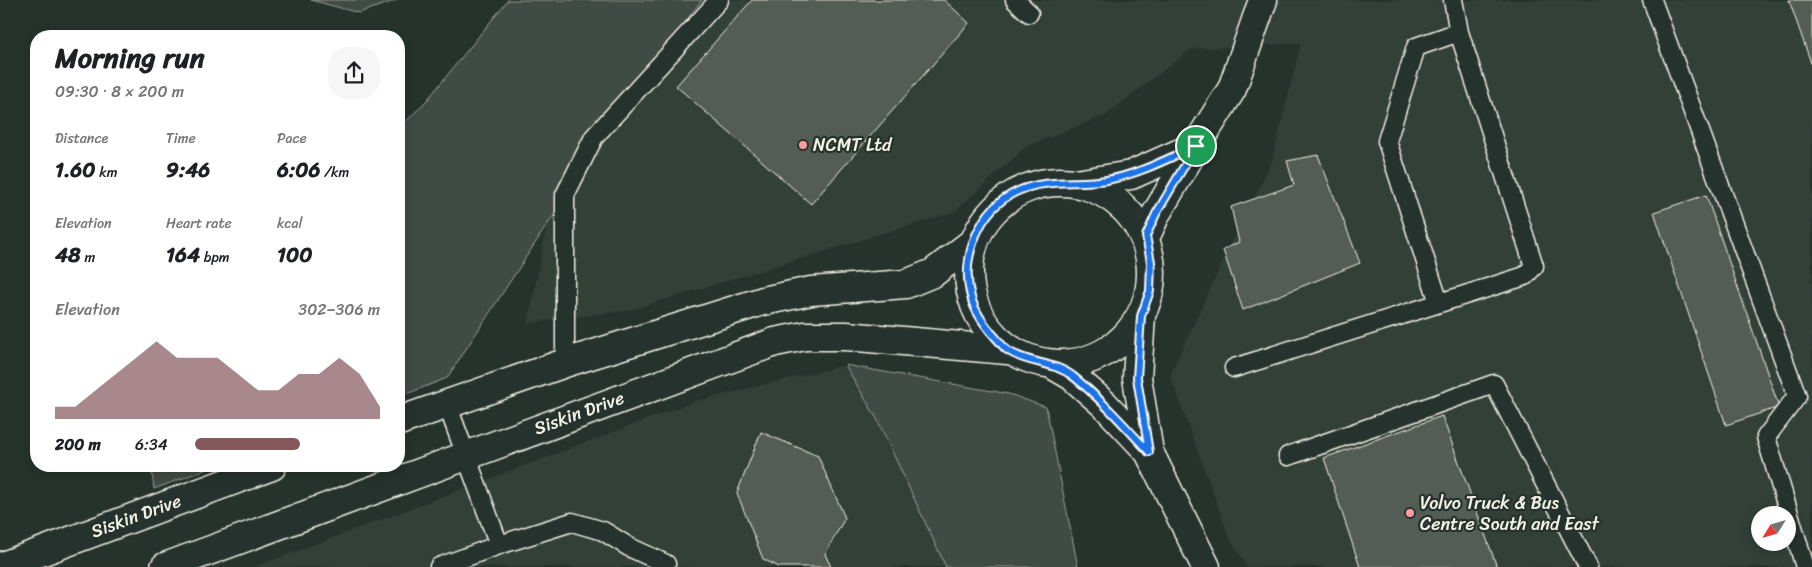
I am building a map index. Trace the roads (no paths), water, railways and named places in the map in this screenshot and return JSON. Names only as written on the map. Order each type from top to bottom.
[{"type":"street","points":[[1146,236],[1156,214],[1232,89],[1263,0]]},
{"type":"street","points":[[1196,146],[1131,175],[1082,183],[1053,182],[1017,192],[1000,202],[985,219],[972,243],[968,268],[971,297],[985,326],[1007,350],[1028,359],[1053,365],[1072,376],[1106,405],[1149,452],[1206,567]]},
{"type":"street","points":[[1082,183],[1118,201],[1133,217],[1146,236],[1151,262],[1150,291],[1141,316],[1137,378],[1149,452]]},
{"type":"street","points":[[405,418],[565,363],[763,301],[811,291],[906,284],[933,273],[972,243]]},
{"type":"street","points":[[1053,365],[1079,362],[1102,354],[1125,338],[1141,316]]},
{"type":"street","name":"Siskin Drive","points":[[164,567],[775,342],[805,336],[846,336],[1007,350]]},
{"type":"street","name":"Siskin Drive","points":[[0,567],[256,472]]},
{"type":"lane","points":[[565,363],[565,194],[594,137],[719,0]]},
{"type":"lane","points":[[1015,0],[1029,13]]},
{"type":"lane","points":[[1234,368],[1525,276],[1534,266],[1459,32],[1453,0]]},
{"type":"lane","points":[[1652,0],[1797,396],[1766,437],[1805,567]]},
{"type":"lane","points":[[1439,303],[1388,141],[1416,47],[1459,32]]},
{"type":"lane","points":[[1288,456],[1494,384],[1588,567]]},
{"type":"lane","points":[[447,404],[499,545]]},
{"type":"lane","points":[[439,567],[499,545],[572,522],[603,532],[629,547],[666,564]]},
{"type":"place","name":"NCMT Ltd","points":[[803,145]]},
{"type":"place","name":"Volvo Truck & Bus Centre South and East","points":[[1410,513]]}]
